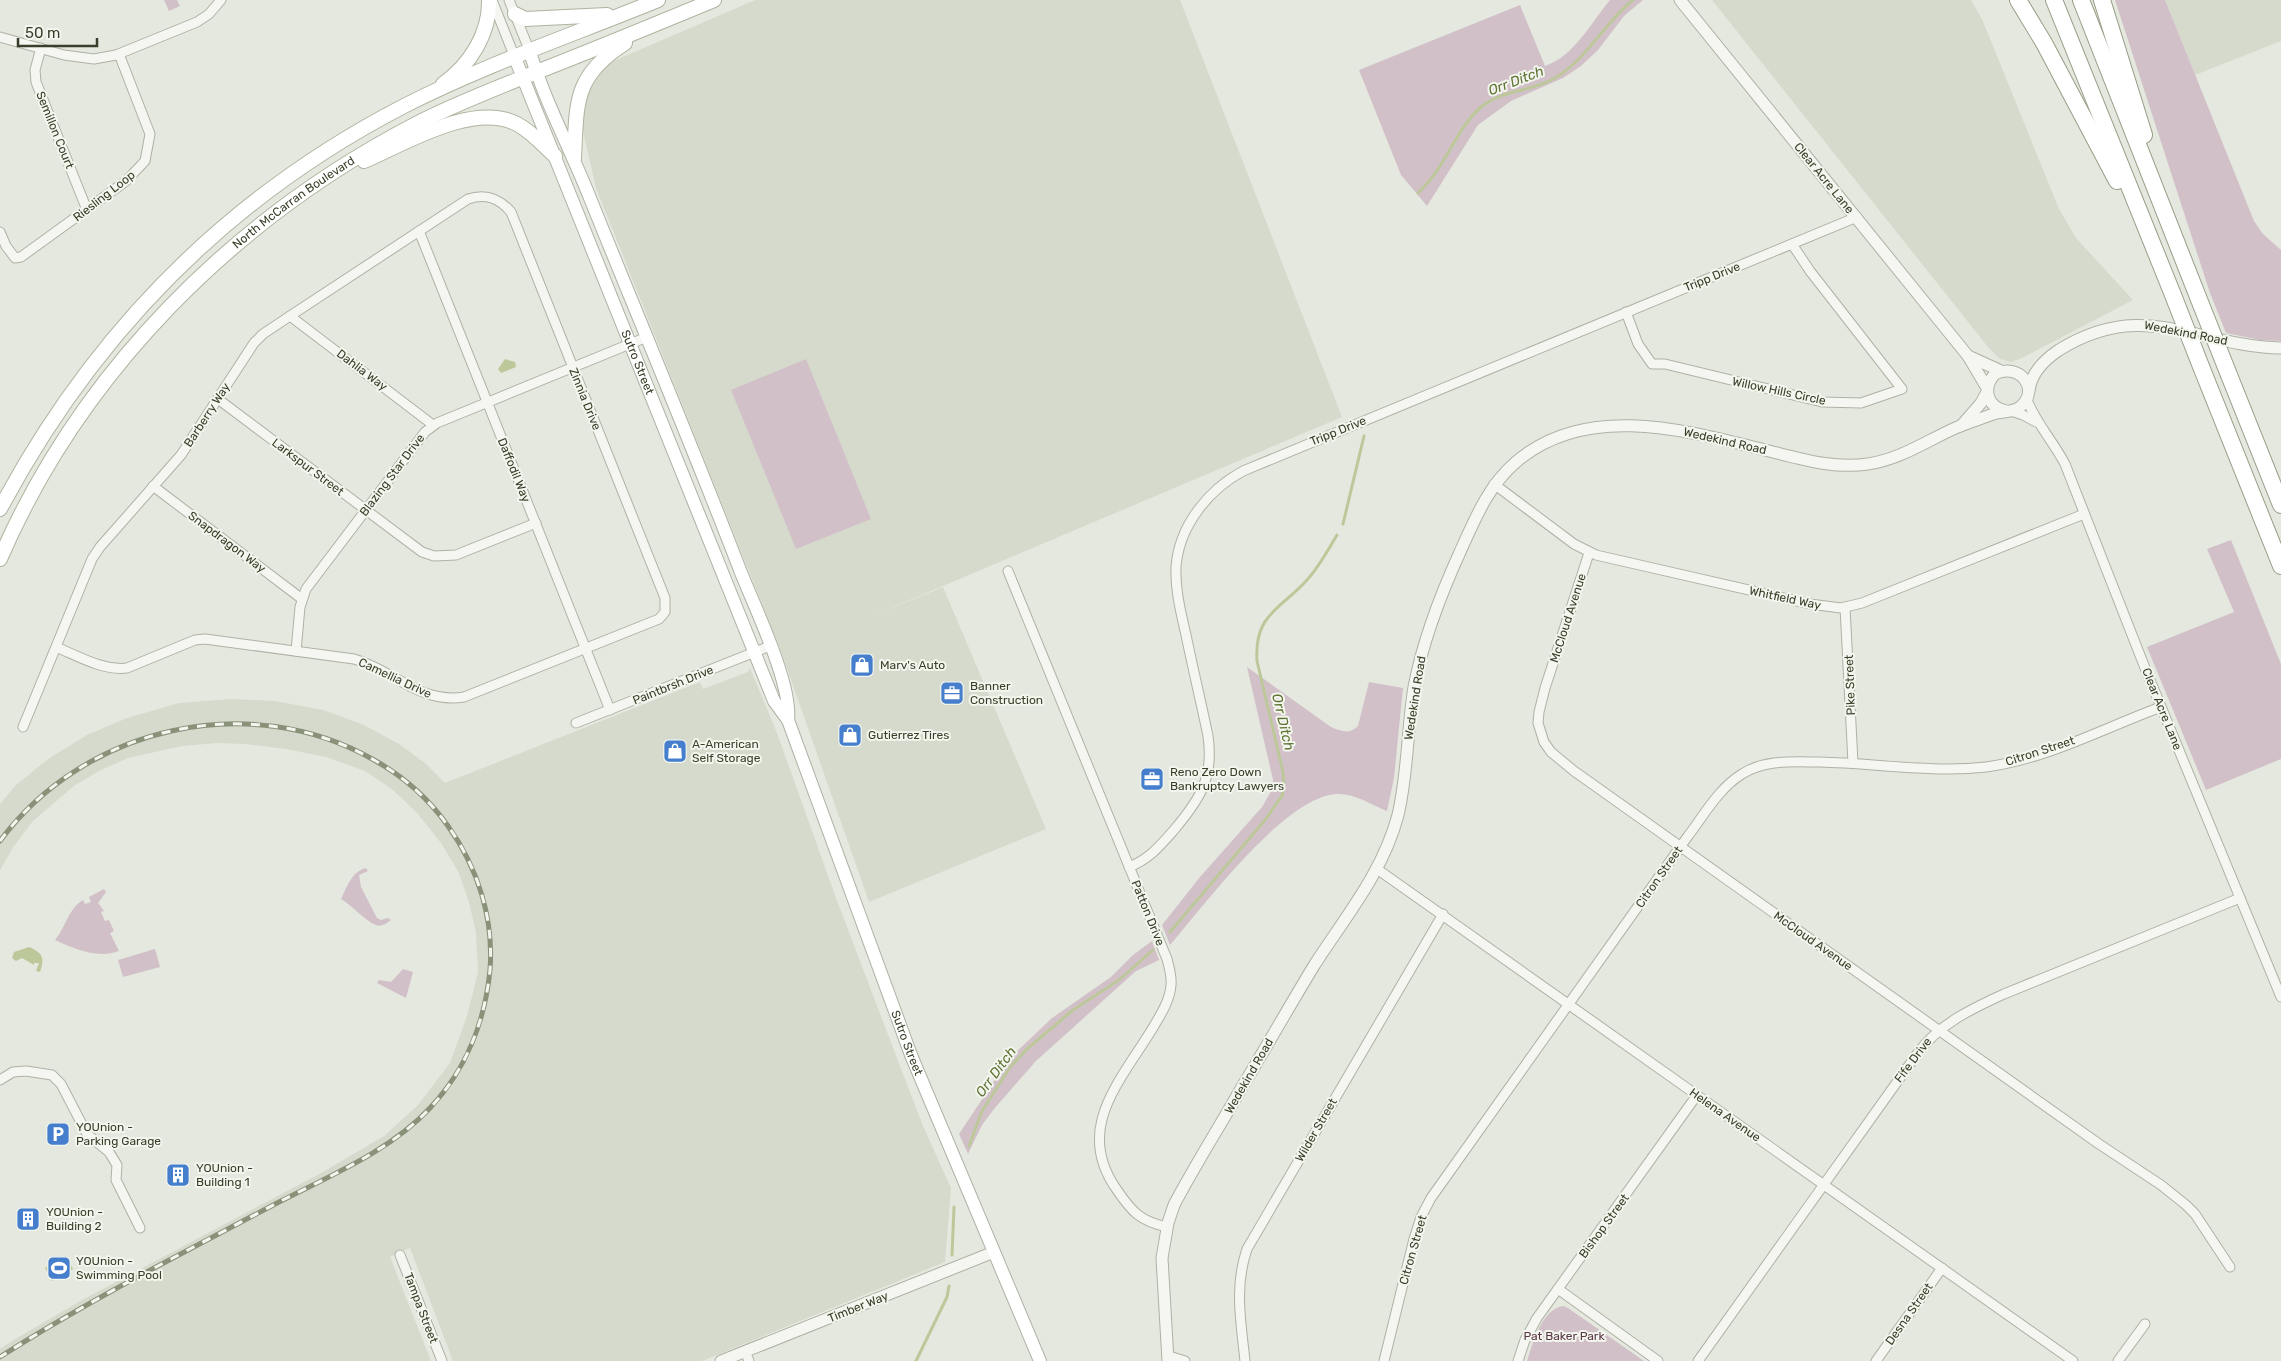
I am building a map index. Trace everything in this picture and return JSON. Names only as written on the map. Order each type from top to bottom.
[{"type":"highway","points":[[2018,0],[2044,43],[2161,265]]},
{"type":"highway","points":[[2054,0],[2281,566]]},
{"type":"highway","points":[[2081,0],[2281,505]]},
{"type":"highway","points":[[2102,0],[2138,113],[2169,221]]},
{"type":"main road","points":[[431,93],[452,77],[473,53],[484,30],[490,0]]},
{"type":"main road","name":"North McCarran Boulevard","points":[[0,509],[37,445],[76,386],[123,326],[183,263],[243,210],[302,167],[363,128],[431,93],[658,0]]},
{"type":"main road","name":"North McCarran Boulevard","points":[[0,559],[31,497],[61,446],[88,405],[131,350],[183,292],[272,214],[326,176],[416,124],[536,72],[714,0]]},
{"type":"main road","points":[[515,14],[525,19],[540,19],[587,18],[628,12]]},
{"type":"main road","points":[[574,158],[576,106],[586,79],[607,55],[655,24]]},
{"type":"main road","name":"Sutro Street","points":[[530,52],[536,72],[574,158],[700,467],[770,646],[787,693],[789,703],[788,720]]},
{"type":"main road","name":"Sutro Street","points":[[515,58],[754,652],[774,700],[788,720],[911,1055],[1040,1361]]},
{"type":"main road","points":[[326,176],[445,127],[484,117],[505,119],[516,124],[538,139],[555,156]]},
{"type":"main road","points":[[574,206],[584,202],[592,204]]},
{"type":"street","points":[[0,37],[80,58],[99,58],[119,54],[197,22],[209,14],[221,0]]},
{"type":"street","name":"Sutro Street","points":[[490,0],[515,58]]},
{"type":"street","name":"Sutro Street","points":[[509,0],[530,52]]},
{"type":"street","name":"Clear Acre Lane","points":[[1680,0],[1968,356],[1987,390]]},
{"type":"street","name":"Semillon Court","points":[[41,48],[35,70],[36,82],[87,210]]},
{"type":"street","name":"Riesling Loop","points":[[0,232],[6,246],[15,258],[21,257],[126,181],[141,167],[148,155],[150,141],[148,130],[119,54]]},
{"type":"street","name":"Barberry Way","points":[[23,727],[92,559],[100,547],[181,455],[254,343],[263,334],[468,199],[476,196],[490,197]]},
{"type":"street","name":"Zinnia Drive","points":[[490,197],[504,205],[510,212],[665,598],[665,612]]},
{"type":"street","name":"Tripp Drive","points":[[1129,866],[1140,862],[1155,852],[1194,806],[1207,780],[1210,751],[1208,736],[1181,612],[1176,567],[1186,530],[1197,510],[1211,493],[1227,480],[1243,471],[1856,217]]},
{"type":"street","name":"Daffodil Way","points":[[419,231],[610,710]]},
{"type":"street","name":"Willow Hills Circle","points":[[1626,312],[1638,344],[1652,364],[1665,364],[1822,402],[1861,402],[1902,389],[1810,271],[1792,244]]},
{"type":"street","name":"Dahlia Way","points":[[290,316],[433,425]]},
{"type":"street","name":"Wedekind Road","points":[[2027,396],[2031,379],[2041,364],[2074,340],[2094,332],[2131,324],[2145,324],[2255,346],[2281,348]]},
{"type":"street","name":"Blazing Star Drive","points":[[296,651],[302,599],[306,590],[419,438],[433,425],[647,337]]},
{"type":"street","name":"Clear Acre Lane","points":[[1968,356],[2005,370]]},
{"type":"street","name":"Wedekind Road","points":[[2005,370],[2041,364]]},
{"type":"street","points":[[2005,370],[2015,371],[2025,380],[2027,396],[2022,405],[2008,411],[1992,404],[1987,390],[1990,379],[2005,370]]},
{"type":"street","name":"Wedekind Road","points":[[1961,426],[1981,403],[1987,390]]},
{"type":"street","name":"Clear Acre Lane","points":[[2027,396],[2038,424],[2059,452],[2161,707],[2281,998]]},
{"type":"street","name":"Larkspur Street","points":[[218,399],[412,546],[434,556],[456,555],[536,524]]},
{"type":"street","name":"Clear Acre Lane","points":[[2008,411],[2023,415],[2038,424]]},
{"type":"street","name":"Wedekind Road","points":[[1168,1359],[1162,1274],[1167,1227],[1174,1205],[1306,980],[1377,869],[1398,814],[1405,772],[1414,689],[1427,636],[1455,562],[1480,508],[1494,484],[1515,463],[1538,446],[1566,434],[1584,429],[1627,426],[1673,429],[1811,461],[1850,466],[1889,459],[1922,446],[1961,426],[2008,411]]},
{"type":"street","name":"Whitfield Way","points":[[1494,484],[1574,544],[1589,553],[1639,567],[1810,604],[1845,607],[1862,603],[2084,514]]},
{"type":"street","name":"Snapdragon Way","points":[[153,486],[302,599]]},
{"type":"street","name":"McCloud Avenue","points":[[1589,553],[1541,700],[1538,723],[1540,733],[1551,752],[2099,1144],[2173,1193],[2194,1214],[2230,1267]]},
{"type":"street","name":"Patton Drive","points":[[1008,571],[1167,959],[1171,985],[1164,1009],[1104,1110],[1100,1121],[1098,1147],[1104,1169],[1127,1205],[1142,1219],[1167,1227]]},
{"type":"street","name":"Pike Street","points":[[1845,607],[1853,763]]},
{"type":"street","name":"Camellia Drive","points":[[56,647],[108,668],[117,669],[126,668],[195,640],[296,651],[366,662],[428,695],[452,699],[464,697],[586,649],[659,619],[665,612]]},
{"type":"street","name":"Paintbrsh Drive","points":[[576,723],[770,646]]},
{"type":"street","name":"Citron Street","points":[[1384,1361],[1421,1217],[1431,1198],[1681,846],[1733,780],[1752,769],[1781,762],[1853,763],[1949,768],[2002,764],[2053,749],[2161,707]]},
{"type":"street","name":"Helena Avenue","points":[[1377,869],[2073,1361]]},
{"type":"street","name":"Fife Drive","points":[[1698,1361],[1925,1043],[1939,1029],[1973,1008],[2004,994],[2240,898]]},
{"type":"street","name":"Wilder Street","points":[[1244,1361],[1238,1287],[1247,1249],[1442,914]]},
{"type":"street","points":[[0,1080],[13,1072],[26,1070],[52,1075],[57,1080],[87,1134],[109,1152],[117,1165],[116,1180],[140,1228]]},
{"type":"street","name":"Bishop Street","points":[[1518,1361],[1531,1328],[1697,1095]]},
{"type":"street","name":"Timber Way","points":[[721,1361],[747,1356],[994,1252]]},
{"type":"street","name":"Tampa Street","points":[[400,1254],[442,1361]]},
{"type":"street","name":"Desna Street","points":[[1876,1361],[1942,1268]]},
{"type":"street","points":[[1558,1289],[1658,1361]]},
{"type":"street","points":[[2118,1361],[2145,1324]]},
{"type":"street","points":[[1168,1359],[1185,1361]]},
{"type":"shaded area","points":[[755,0],[1180,0],[1342,417],[860,621],[943,587],[1046,829],[869,902],[782,654],[596,188],[580,118],[583,97],[593,78],[609,63]]},
{"type":"shaded area","points":[[1712,0],[1971,0],[1982,19],[2059,209],[2076,238],[2133,300],[2022,358],[2011,362],[2000,359],[1988,347]]},
{"type":"shaded area","points":[[2165,0],[2281,0],[2281,41],[2195,75]]},
{"type":"shaded area","points":[[505,359],[515,362],[516,367],[501,373],[498,369]]},
{"type":"shaded area","points":[[750,668],[777,733],[836,898],[923,1126],[951,1188],[945,1262],[702,1361],[453,1361],[410,1248],[390,1257],[431,1361],[0,1361],[0,1349],[12,1341],[82,1300],[321,1173],[384,1136],[418,1105],[450,1063],[467,1016],[478,972],[476,933],[469,902],[458,871],[441,843],[417,813],[393,790],[365,771],[326,757],[286,749],[245,744],[217,743],[182,746],[128,758],[99,771],[74,786],[33,821],[14,846],[0,870],[0,804],[15,786],[48,759],[87,735],[127,718],[179,703],[231,699],[275,701],[323,710],[364,725],[399,744],[425,763],[445,783],[700,682],[703,689],[748,672]]},
{"type":"shaded area","points":[[29,947],[42,956],[40,972],[36,971],[39,963],[34,963],[34,965],[22,958],[16,961],[12,958],[14,952]]},
{"type":"shaded area","name":"YOUnion - Swimming Pool","points":[[66,1256],[73,1269],[52,1281],[45,1268]]},
{"type":"green space","points":[[164,0],[177,0],[180,6],[169,11]]},
{"type":"green space","points":[[1610,0],[1643,0],[1624,16],[1598,50],[1581,66],[1563,78],[1511,101],[1478,125],[1427,206],[1401,175],[1359,70],[1520,5],[1545,66],[1565,55],[1573,47]]},
{"type":"green space","points":[[2115,0],[2165,0],[2254,221],[2263,234],[2281,250],[2281,341],[2260,340],[2226,333],[2210,293]]},
{"type":"green space","points":[[806,359],[871,519],[796,549],[731,390]]},
{"type":"green space","points":[[2231,540],[2281,664],[2281,759],[2206,790],[2147,647],[2234,612],[2207,549]]},
{"type":"green space","points":[[1247,667],[1331,727],[1345,731],[1351,731],[1358,726],[1369,682],[1403,688],[1394,778],[1387,811],[1350,795],[1337,794],[1316,799],[1270,832],[1224,881],[1170,945],[1162,925],[1200,877],[1262,807],[1273,788],[1273,780]]},
{"type":"green space","points":[[366,868],[368,871],[359,875],[361,887],[377,918],[381,920],[388,918],[391,920],[382,925],[372,923],[341,899],[357,872]]},
{"type":"green space","points":[[104,889],[106,892],[98,903],[104,911],[101,912],[105,921],[109,920],[114,931],[110,933],[119,951],[103,954],[86,952],[55,940],[74,908],[83,900],[85,904],[91,902],[89,897]]},
{"type":"green space","points":[[1152,941],[1159,960],[1136,971],[1036,1061],[982,1125],[968,1154],[959,1134],[1008,1060],[1052,1018],[1111,977],[1133,955]]},
{"type":"green space","points":[[155,949],[160,967],[123,977],[118,960]]},
{"type":"green space","points":[[403,969],[413,972],[406,998],[377,983],[379,980],[391,982]]},
{"type":"green space","name":"Pat Baker Park","points":[[1563,1306],[1644,1361],[1527,1361],[1535,1337],[1544,1320],[1555,1309]]},
{"type":"waterway","name":"Orr Ditch","points":[[1418,193],[1439,167],[1467,122],[1481,107],[1499,97],[1546,83],[1567,70],[1587,51],[1613,19],[1633,0]]},
{"type":"waterway","name":"Orr Ditch","points":[[1343,524],[1364,436]]},
{"type":"waterway","name":"Orr Ditch","points":[[1170,932],[1265,820],[1282,796],[1284,785],[1283,772],[1257,661],[1257,645],[1264,623],[1311,575],[1337,535]]},
{"type":"waterway","name":"Orr Ditch","points":[[969,1146],[982,1111],[1011,1066],[1027,1049],[1073,1010],[1119,980],[1153,950]]},
{"type":"waterway","name":"Orr Ditch","points":[[952,1255],[954,1207]]},
{"type":"waterway","name":"Orr Ditch","points":[[916,1361],[947,1297],[949,1286]]},
{"type":"railway","points":[[0,841],[35,802],[77,770],[123,746],[172,731],[224,724],[275,727],[326,738],[385,766],[424,797],[441,816],[459,842],[476,877],[486,913],[491,951],[484,1008],[472,1044],[454,1078],[443,1093],[414,1123],[397,1137],[359,1161],[138,1277],[0,1357]]},
{"type":"place","name":"Marv's Auto","points":[[862,665]]},
{"type":"place","name":"Banner Construction","points":[[952,693]]},
{"type":"place","name":"Gutierrez Tires","points":[[850,735]]},
{"type":"place","name":"A-American Self Storage","points":[[675,751]]},
{"type":"place","name":"Reno Zero Down Bankruptcy Lawyers","points":[[1152,779]]},
{"type":"place","name":"YOUnion - Parking Garage","points":[[58,1134]]},
{"type":"place","name":"YOUnion - Building 1","points":[[178,1175]]},
{"type":"place","name":"YOUnion - Building 2","points":[[28,1219]]},
{"type":"place","name":"YOUnion - Swimming Pool","points":[[59,1268]]}]
